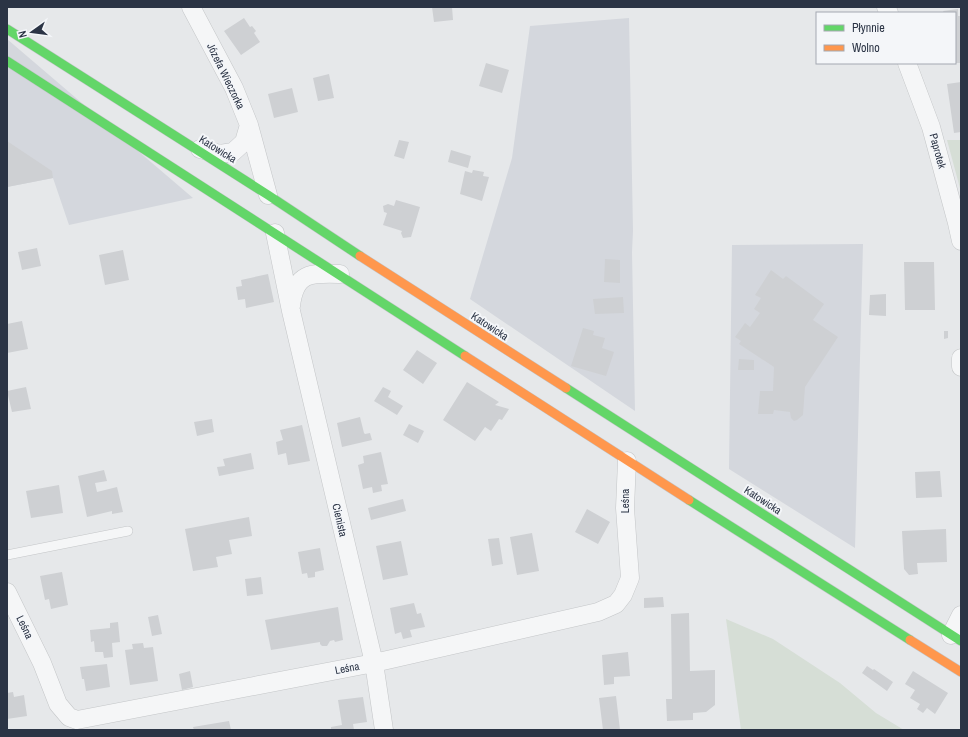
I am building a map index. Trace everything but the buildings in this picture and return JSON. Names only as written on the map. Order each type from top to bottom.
[{"type":"main road","name":"Katowicka","points":[[7,29],[268,195],[372,264],[956,638]]},
{"type":"main road","points":[[7,61],[340,274],[627,461],[961,672]]},
{"type":"street","name":"Józefa Wieczorka","points":[[191,7],[234,88],[249,125],[268,195]]},
{"type":"street","name":"Paprotek","points":[[907,64],[931,127],[961,241]]},
{"type":"street","points":[[191,146],[220,154],[233,152],[244,142],[249,125]]},
{"type":"street","name":"Cienista","points":[[275,233],[290,310],[374,663],[384,730]]},
{"type":"street","points":[[290,310],[292,292],[296,285],[304,277],[313,274],[340,274]]},
{"type":"street","points":[[961,358],[961,367]]},
{"type":"street","name":"Leśna","points":[[7,592],[42,663],[58,704],[69,717],[76,720],[374,663],[598,612],[616,604],[623,595],[630,578],[624,508],[627,461]]},
{"type":"street","points":[[956,638],[961,615]]},
{"type":"lane","points":[[7,555],[128,531]]},
{"type":"shaded area","points":[[629,18],[635,411],[470,299],[512,158],[530,26]]},
{"type":"shaded area","points":[[7,39],[193,198],[69,225],[53,178],[7,187]]},
{"type":"shaded area","points":[[947,140],[961,140],[961,192]]},
{"type":"shaded area","points":[[863,244],[855,548],[729,469],[732,245]]},
{"type":"shaded area","points":[[726,619],[773,639],[840,683],[876,713],[904,730],[741,730]]},
{"type":"traffic: fast","points":[[7,29],[268,195],[360,256]]},
{"type":"traffic: fast","points":[[7,61],[465,356]]},
{"type":"traffic: fast","points":[[566,388],[961,641]]},
{"type":"traffic: fast","points":[[689,500],[910,640]]},
{"type":"traffic: slow","points":[[360,256],[566,388]]},
{"type":"traffic: slow","points":[[465,356],[689,500]]},
{"type":"traffic: slow","points":[[910,640],[961,672]]}]
